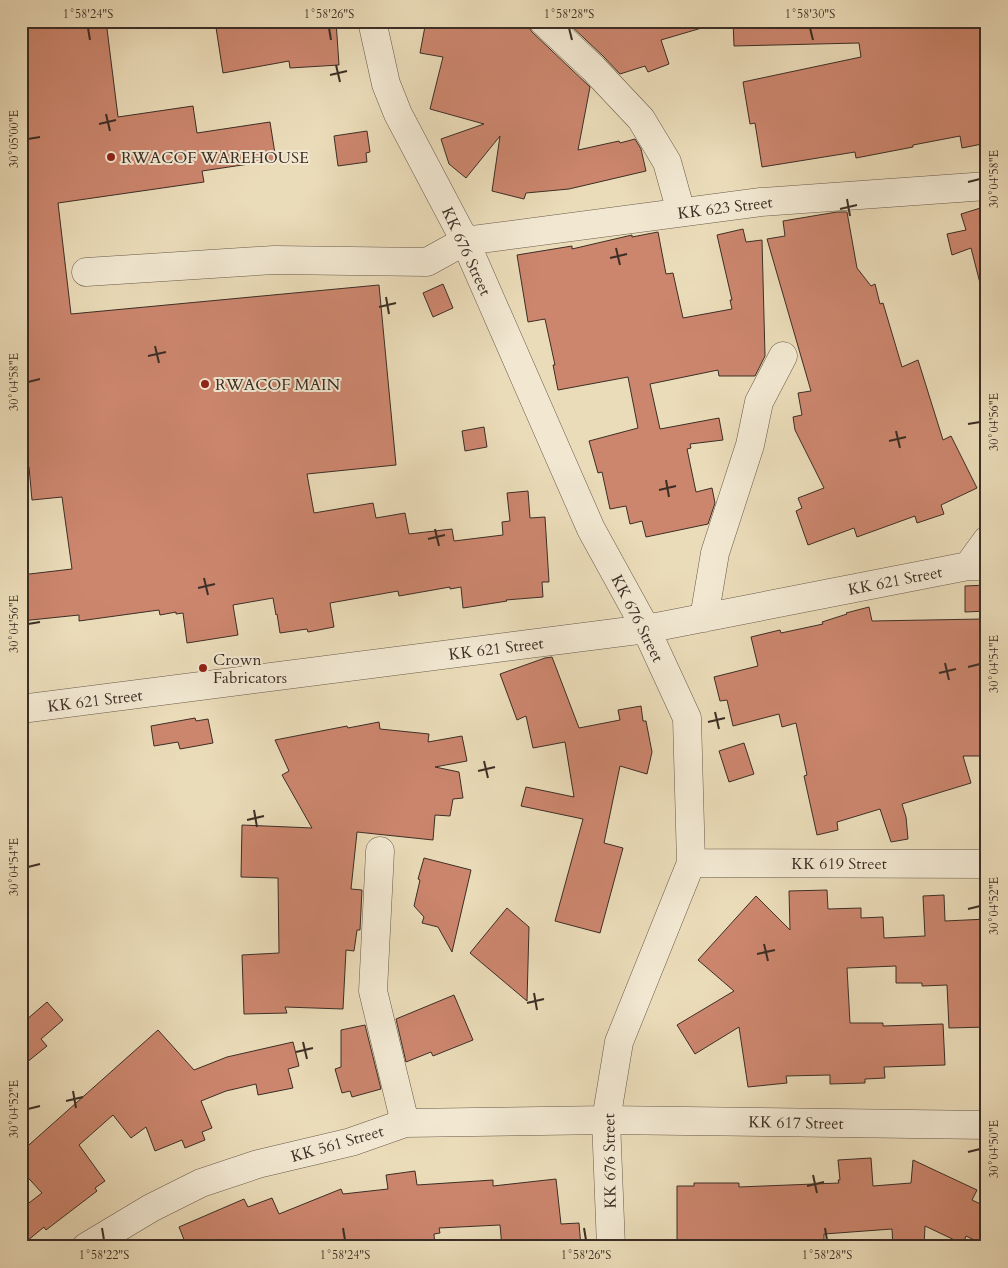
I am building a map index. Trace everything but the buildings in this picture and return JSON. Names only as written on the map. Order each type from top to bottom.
[{"type":"street","name":"KK 676 Street","points":[[372,21],[386,84],[398,114],[465,241],[591,529],[646,629],[687,718],[691,863],[619,1042],[606,1120],[611,1247]]},
{"type":"street","points":[[543,21],[593,68],[641,119],[667,162],[681,212]]},
{"type":"street","name":"KK 623 Street","points":[[465,241],[761,202],[987,186]]},
{"type":"street","points":[[86,272],[274,260],[428,262],[465,241]]},
{"type":"street","points":[[704,618],[715,553],[750,445],[759,402],[783,356]]},
{"type":"street","name":"KK 621 Street","points":[[21,709],[646,629],[978,566],[987,540]]},
{"type":"street","points":[[380,851],[373,991],[405,1123]]},
{"type":"street","name":"KK 619 Street","points":[[691,863],[987,864]]},
{"type":"street","name":"KK 561 Street","points":[[86,1247],[151,1208],[201,1183],[258,1164],[351,1142],[405,1123],[606,1120]]},
{"type":"street","name":"KK 617 Street","points":[[606,1120],[987,1125]]},
{"type":"place","name":"RWACOF WAREHOUSE","points":[[111,157]]},
{"type":"place","name":"RWACOF MAIN","points":[[205,384]]},
{"type":"place","name":"Crown Fabricators","points":[[203,668]]}]
